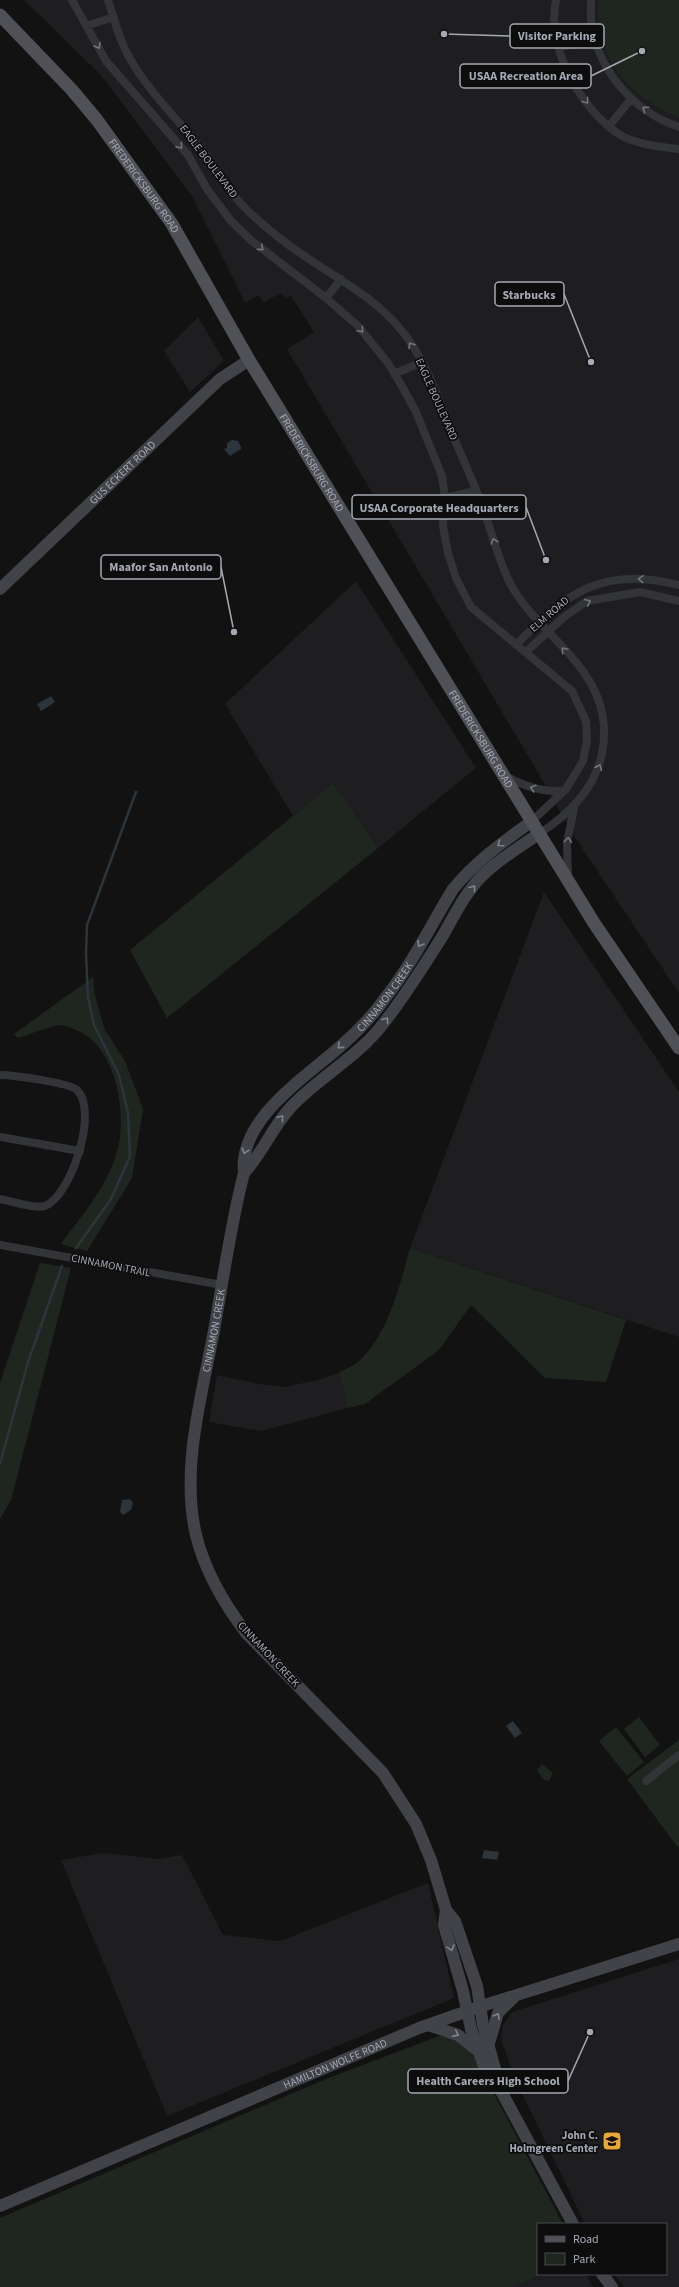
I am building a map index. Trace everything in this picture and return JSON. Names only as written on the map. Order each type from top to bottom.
[{"type":"main road","name":"FREDERICKSBURG ROAD","points":[[0,15],[72,90],[139,175],[172,224],[249,360],[532,821],[604,938],[679,1048]]},
{"type":"street","name":"EAGLE BOULEVARD","points":[[72,0],[106,61],[188,155],[207,189],[231,221],[281,265],[326,298],[358,326],[394,374],[416,412],[434,453],[442,476],[445,498],[443,526],[456,578],[471,607],[572,691],[586,721],[587,741],[583,761],[563,792],[532,821]]},
{"type":"street","name":"EAGLE BOULEVARD","points":[[108,0],[125,48],[142,77],[210,160],[236,198],[256,220],[289,246],[364,294],[402,330],[422,362],[476,491],[510,583],[539,621],[587,677],[597,696],[603,718],[602,762],[594,778],[575,803],[558,822],[540,834]]},
{"type":"street","points":[[556,0],[555,34],[559,48],[571,80],[598,116],[618,134],[654,147],[679,149]]},
{"type":"street","points":[[591,0],[592,27],[598,50],[615,82],[631,99],[665,122],[679,127]]},
{"type":"street","points":[[86,26],[114,17]]},
{"type":"street","points":[[559,48],[595,38]]},
{"type":"street","points":[[609,126],[631,99]]},
{"type":"street","points":[[326,298],[341,279]]},
{"type":"street","name":"GUS ECKERT ROAD","points":[[0,589],[220,379],[249,360]]},
{"type":"street","points":[[394,374],[422,362]]},
{"type":"street","points":[[445,498],[476,491]]},
{"type":"street","name":"ELM ROAD","points":[[516,645],[539,621],[574,593],[605,582],[635,578],[679,585]]},
{"type":"street","name":"ELM ROAD","points":[[526,652],[548,631],[587,601],[616,594],[640,592],[679,601]]},
{"type":"street","points":[[505,776],[533,789],[546,792],[563,792]]},
{"type":"street","points":[[568,879],[567,842],[575,803]]},
{"type":"street","name":"CINNAMON CREEK","points":[[501,2091],[480,2006],[477,1986],[456,1922],[446,1910],[424,1844],[396,1791],[358,1747],[247,1634],[222,1599],[200,1551],[194,1526],[191,1478],[197,1426],[244,1173],[243,1159],[246,1148],[255,1130],[274,1104],[290,1088],[343,1044],[387,997],[445,903],[465,874],[485,855],[532,821]]},
{"type":"street","name":"CINNAMON CREEK","points":[[244,1173],[256,1161],[277,1123],[302,1096],[353,1055],[381,1027],[418,977],[457,911],[481,878],[495,864],[540,834]]},
{"type":"street","points":[[445,903],[457,911]]},
{"type":"street","points":[[0,1075],[72,1087],[77,1090],[84,1105],[85,1118],[80,1151],[68,1179],[50,1203],[45,1206],[39,1206],[0,1199]]},
{"type":"street","points":[[255,1130],[268,1138]]},
{"type":"street","points":[[0,1137],[80,1151]]},
{"type":"street","name":"CINNAMON TRAIL","points":[[0,1245],[222,1285]]},
{"type":"street","points":[[646,1781],[679,1755]]},
{"type":"street","name":"CINNAMON CREEK","points":[[446,1910],[444,1925],[479,2052],[487,2076],[501,2091]]},
{"type":"street","name":"HAMILTON WOLFE ROAD","points":[[0,2206],[428,2025],[480,2006],[679,1944]]},
{"type":"street","points":[[489,2044],[498,2013],[518,1994]]},
{"type":"street","points":[[428,2025],[458,2034],[479,2052]]},
{"type":"street","points":[[501,2091],[572,2223]]},
{"type":"street","points":[[603,2275],[612,2287]]},
{"type":"shaded area","points":[[24,0],[679,0],[679,993],[574,836],[287,349],[314,332],[291,296],[287,298],[280,293],[264,303],[259,295],[245,303],[192,196],[101,75]]},
{"type":"shaded area","points":[[198,317],[224,361],[190,392],[164,351]]},
{"type":"shaded area","points":[[232,440],[238,441],[241,449],[230,456],[224,449],[227,448],[227,443]]},
{"type":"shaded area","points":[[356,581],[476,768],[378,848],[333,783],[293,816],[225,704]]},
{"type":"shaded area","points":[[51,696],[55,702],[41,711],[37,704]]},
{"type":"shaded area","points":[[544,892],[679,1092],[679,1337],[410,1248]]},
{"type":"shaded area","points":[[339,1373],[348,1408],[261,1431],[209,1422],[217,1375],[259,1384],[283,1387],[319,1380]]},
{"type":"shaded area","points":[[130,1499],[133,1503],[131,1510],[123,1515],[120,1512],[122,1500]]},
{"type":"shaded area","points":[[513,1721],[522,1733],[515,1738],[506,1726]]},
{"type":"shaded area","points":[[484,1850],[499,1852],[497,1860],[482,1858]]},
{"type":"shaded area","points":[[103,1853],[160,1859],[182,1855],[223,1935],[280,1941],[428,1883],[454,1998],[167,2116],[61,1860]]},
{"type":"shaded area","points":[[679,1959],[679,2287],[624,2287],[615,2275],[667,2275],[667,2223],[585,2223],[516,2081],[501,2040],[503,2025],[512,2012]]},
{"type":"shaded area","points":[[542,2275],[587,2275],[593,2287],[513,2287]]},
{"type":"green space","points":[[598,0],[679,0],[679,117],[660,109],[644,98],[630,86],[618,72],[609,57],[602,40],[598,21]]},
{"type":"green space","points":[[333,783],[378,848],[167,1018],[130,950]]},
{"type":"green space","points":[[93,977],[95,996],[105,1030],[125,1061],[143,1109],[132,1178],[87,1251],[61,1244],[100,1189],[113,1165],[120,1136],[121,1119],[116,1082],[101,1050],[90,1038],[73,1028],[57,1025],[18,1038],[14,1034]]},
{"type":"green space","points":[[410,1248],[626,1320],[606,1382],[545,1378],[471,1305],[439,1350],[365,1404],[348,1408],[339,1373],[358,1362],[368,1351],[385,1324],[392,1309]]},
{"type":"green space","points":[[40,1263],[71,1268],[11,1500],[0,1519],[0,1383]]},
{"type":"green space","points":[[639,1717],[660,1745],[645,1757],[624,1729]]},
{"type":"green space","points":[[616,1727],[644,1762],[627,1776],[599,1741]]},
{"type":"green space","points":[[679,1740],[679,1849],[627,1779]]},
{"type":"green space","points":[[542,1764],[553,1773],[549,1781],[544,1780],[537,1770]]},
{"type":"green space","points":[[439,2036],[454,2039],[466,2047],[473,2054],[562,2223],[537,2223],[537,2275],[542,2275],[513,2287],[0,2287],[0,2218],[326,2079]]},
{"type":"waterway","points":[[76,1248],[111,1199],[130,1156],[128,1113],[119,1075],[94,1025],[88,997],[86,954],[87,925],[136,792]]},
{"type":"waterway","points":[[0,1464],[28,1362],[62,1266]]},
{"type":"place","name":"Visitor Parking","points":[[444,34]]},
{"type":"place","name":"USAA Recreation Area","points":[[642,51]]},
{"type":"place","name":"Starbucks","points":[[591,362]]},
{"type":"place","name":"USAA Corporate Headquarters","points":[[546,560]]},
{"type":"place","name":"Maafor San Antonio","points":[[234,632]]},
{"type":"place","name":"Health Careers High School","points":[[590,2032]]},
{"type":"place","name":"John C. Holmgreen Center","points":[[612,2141]]}]
